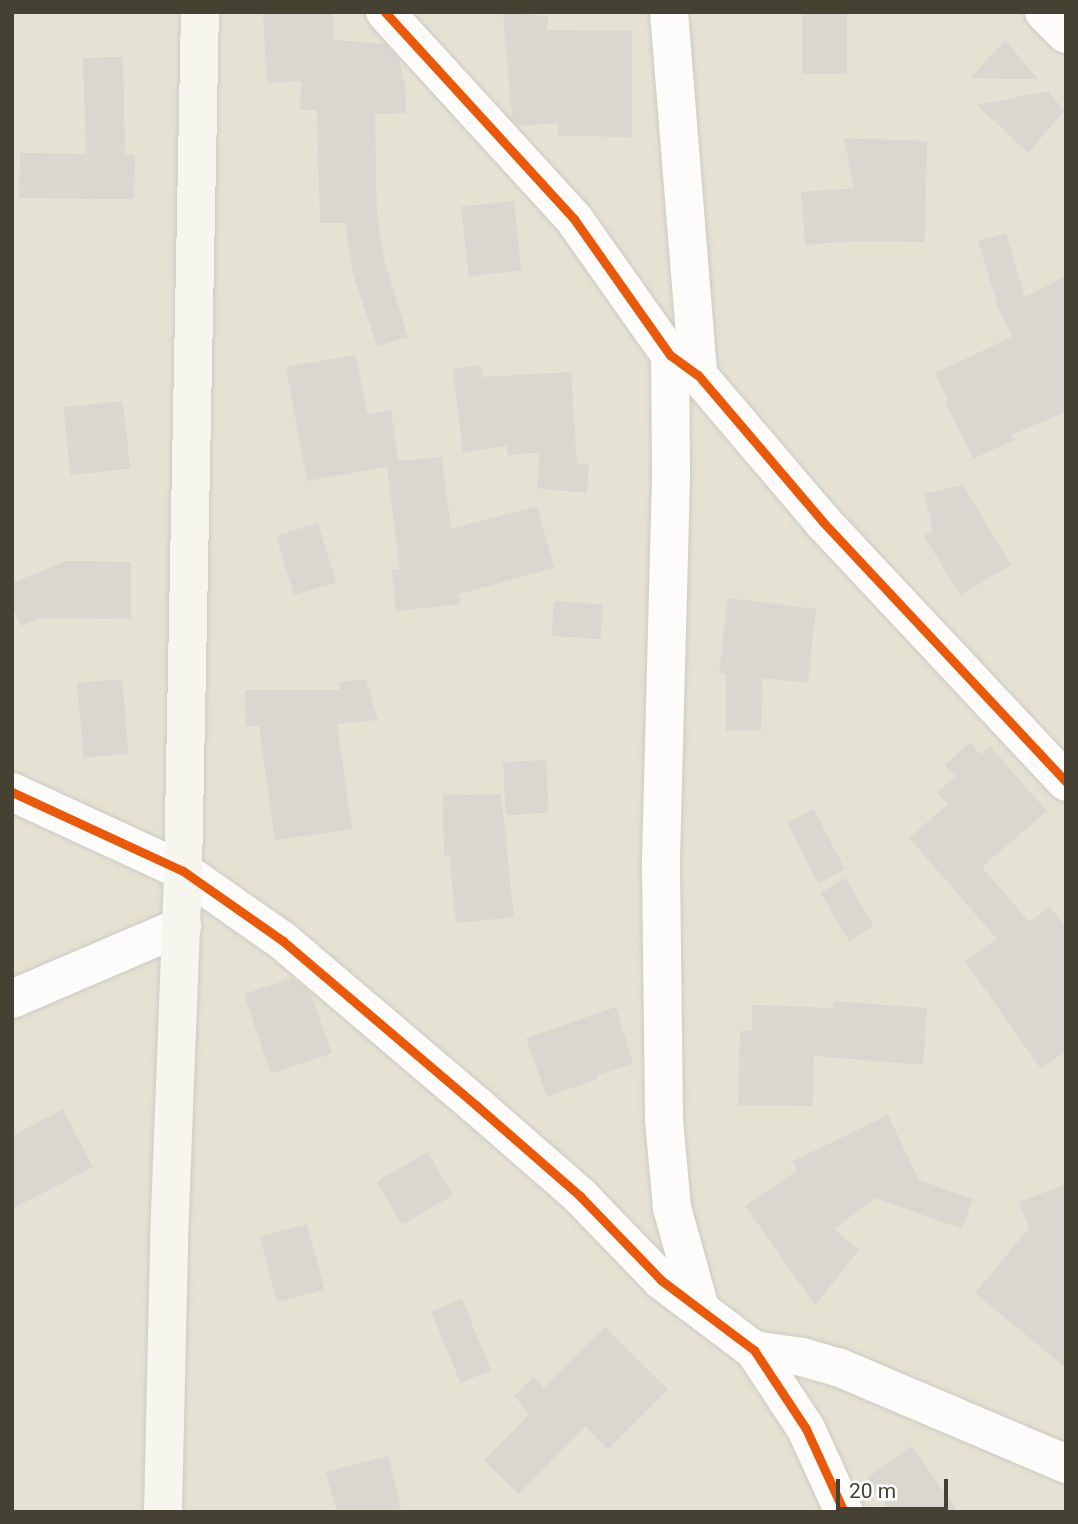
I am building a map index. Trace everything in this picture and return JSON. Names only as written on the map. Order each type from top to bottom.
[{"type":"main road","points":[[163,1512],[169,1239],[182,926],[200,12]]},
{"type":"street","points":[[385,12],[574,219],[684,365],[823,522],[1066,782]]},
{"type":"street","points":[[668,12],[684,365],[671,477],[661,868],[664,1120],[672,1208],[700,1308]]},
{"type":"street","points":[[1044,12],[1066,34]]},
{"type":"street","points":[[12,792],[183,871],[283,941],[580,1196],[661,1280],[754,1350],[806,1429],[844,1512]]},
{"type":"street","points":[[12,999],[182,926]]},
{"type":"street","points":[[754,1350],[802,1357],[838,1367],[1066,1464]]},
{"type":"shaded area","points":[[12,12],[1066,12],[1066,1512],[12,1512]]},
{"type":"building","points":[[333,12],[334,40],[385,44],[399,59],[406,91],[406,113],[375,114],[377,216],[385,263],[408,337],[377,346],[353,274],[345,223],[320,223],[317,110],[300,110],[301,81],[267,83],[263,13]]},
{"type":"building","points":[[503,13],[548,16],[547,30],[632,31],[632,137],[558,136],[558,123],[519,126],[512,119]]},
{"type":"building","points":[[802,13],[847,13],[847,74],[802,74]]},
{"type":"building","points":[[1005,40],[1038,79],[970,78]]},
{"type":"building","points":[[123,57],[125,155],[135,155],[134,199],[19,198],[20,153],[86,154],[83,58]]},
{"type":"building","points":[[1048,91],[1064,111],[1028,153],[977,105]]},
{"type":"building","points":[[844,138],[927,141],[925,242],[856,241],[805,245],[801,192],[854,188]]},
{"type":"building","points":[[514,201],[521,271],[469,276],[461,207]]},
{"type":"building","points":[[1006,233],[1025,297],[1066,276],[1066,412],[1011,435],[1014,440],[973,459],[945,402],[948,401],[935,373],[1012,337],[999,310],[978,241]]},
{"type":"building","points":[[356,355],[367,414],[391,410],[398,461],[442,457],[451,529],[537,506],[554,568],[459,594],[461,604],[396,611],[392,570],[400,569],[387,467],[307,481],[286,367]]},
{"type":"building","points":[[481,365],[482,377],[571,372],[577,463],[589,465],[587,493],[537,488],[540,453],[507,455],[507,446],[463,452],[453,369]]},
{"type":"building","points":[[123,401],[130,469],[70,475],[63,407]]},
{"type":"building","points":[[963,485],[1011,565],[960,595],[924,536],[933,530],[924,494]]},
{"type":"building","points":[[318,523],[336,582],[294,595],[276,536]]},
{"type":"building","points":[[66,561],[131,562],[131,619],[39,618],[21,626],[12,606],[12,583]]},
{"type":"building","points":[[728,598],[816,609],[808,683],[762,678],[761,731],[726,731],[726,674],[719,673]]},
{"type":"building","points":[[554,601],[603,604],[600,639],[552,636]]},
{"type":"building","points":[[122,679],[129,754],[84,758],[77,683]]},
{"type":"building","points":[[366,679],[378,720],[337,724],[352,829],[275,840],[259,726],[246,726],[245,690],[340,690],[339,682]]},
{"type":"building","points":[[970,742],[981,755],[990,746],[1047,811],[982,867],[1029,922],[1050,907],[1066,928],[1066,1051],[1041,1069],[965,961],[997,939],[909,838],[948,804],[937,792],[956,777],[945,765]]},
{"type":"building","points":[[546,760],[549,813],[506,815],[503,762]]},
{"type":"building","points":[[501,794],[514,917],[456,923],[449,855],[444,855],[443,795]]},
{"type":"building","points":[[814,809],[845,870],[818,883],[787,823]]},
{"type":"building","points":[[845,878],[874,926],[849,941],[820,893]]},
{"type":"building","points":[[292,978],[311,994],[332,1053],[271,1074],[244,994]]},
{"type":"building","points":[[834,1001],[927,1008],[923,1065],[814,1056],[813,1106],[738,1105],[740,1031],[752,1031],[752,1005],[833,1008]]},
{"type":"building","points":[[616,1007],[633,1064],[597,1075],[598,1079],[547,1097],[526,1038]]},
{"type":"building","points":[[63,1109],[93,1167],[12,1209],[12,1136]]},
{"type":"building","points":[[888,1115],[919,1180],[973,1199],[962,1229],[875,1198],[834,1229],[859,1250],[815,1305],[745,1206],[798,1170],[791,1162]]},
{"type":"building","points":[[428,1152],[453,1195],[402,1225],[377,1182]]},
{"type":"building","points":[[1066,1184],[1066,1368],[975,1293],[1029,1228],[1019,1202]]},
{"type":"building","points":[[307,1224],[325,1290],[277,1302],[260,1237]]},
{"type":"building","points":[[462,1299],[491,1370],[460,1383],[431,1311]]},
{"type":"building","points":[[605,1327],[668,1389],[608,1449],[585,1426],[519,1494],[484,1461],[529,1414],[514,1396],[534,1377],[544,1388]]},
{"type":"building","points":[[912,1446],[958,1512],[891,1512],[867,1478]]},
{"type":"building","points":[[388,1456],[401,1508],[384,1512],[337,1512],[326,1472]]},
{"type":"cycle path","points":[[385,12],[574,219],[670,355],[698,375],[823,522],[1066,782]]},
{"type":"cycle path","points":[[12,792],[183,871],[283,941],[477,1106],[580,1196],[661,1280],[754,1350],[806,1429],[844,1512]]}]
